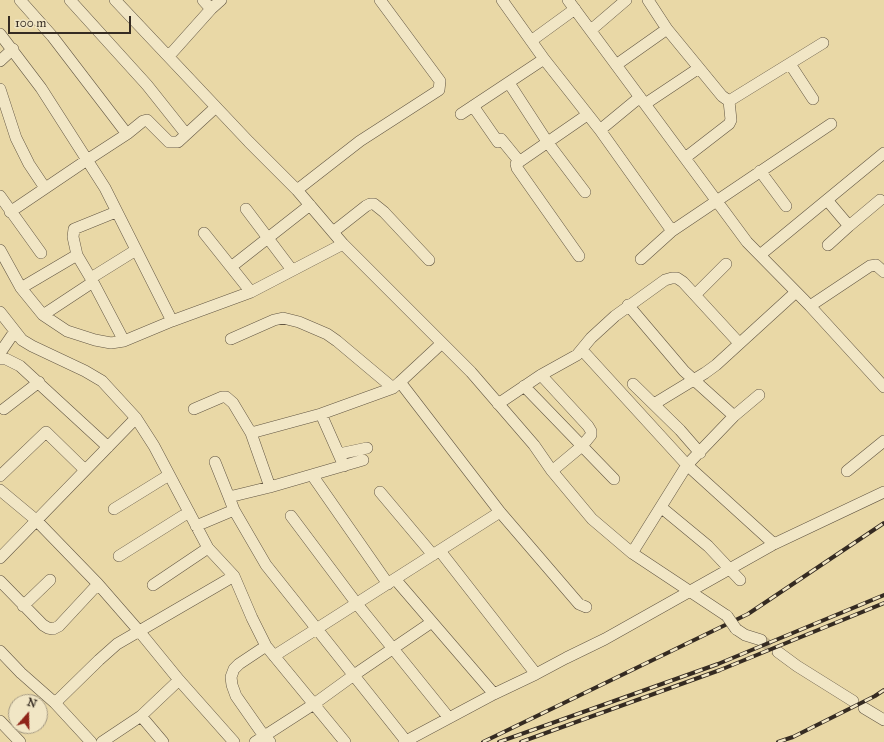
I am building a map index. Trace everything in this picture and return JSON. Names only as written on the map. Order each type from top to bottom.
[{"type":"street","points":[[20,0],[52,36],[127,134]]},
{"type":"street","points":[[70,0],[147,85],[186,134]]},
{"type":"street","points":[[115,0],[249,142],[298,190],[343,244],[471,372],[534,445],[552,471],[592,519],[632,553],[727,616],[736,629],[745,635],[761,640]]},
{"type":"street","points":[[203,0],[211,9]]},
{"type":"street","points":[[169,56],[211,9],[221,0]]},
{"type":"street","points":[[298,190],[360,141],[439,90],[440,81],[380,0]]},
{"type":"street","points":[[502,0],[544,59],[600,130],[672,230]]},
{"type":"street","points":[[591,30],[626,0]]},
{"type":"street","points":[[648,0],[667,29],[722,96],[729,101],[731,120],[729,124],[685,158]]},
{"type":"street","points":[[531,41],[572,5],[747,242],[882,381]]},
{"type":"street","points":[[616,65],[667,29]]},
{"type":"street","points":[[0,34],[13,49],[41,88],[105,188],[172,321]]},
{"type":"street","points":[[729,101],[823,43]]},
{"type":"street","points":[[0,61],[13,49]]},
{"type":"street","points":[[461,114],[510,83],[544,59]]},
{"type":"street","points":[[790,64],[813,99]]},
{"type":"street","points":[[600,130],[642,101],[699,68]]},
{"type":"street","points":[[510,83],[548,143],[585,192]]},
{"type":"street","points":[[0,89],[16,138],[29,164],[45,188]]},
{"type":"street","points":[[473,106],[519,161]]},
{"type":"street","points":[[10,212],[127,134],[143,121],[147,120],[169,142],[178,142],[216,107]]},
{"type":"street","points":[[579,256],[517,168],[516,164],[587,115]]},
{"type":"street","points":[[641,259],[672,230],[831,124]]},
{"type":"street","points":[[760,256],[884,153]]},
{"type":"street","points":[[760,171],[786,206]]},
{"type":"street","points":[[0,196],[10,212],[41,253]]},
{"type":"street","points":[[827,200],[849,226]]},
{"type":"street","points":[[828,245],[880,200]]},
{"type":"street","points":[[333,232],[366,206],[374,204],[384,212],[429,260]]},
{"type":"street","points":[[231,266],[310,205]]},
{"type":"street","points":[[246,208],[292,270]]},
{"type":"street","points":[[116,212],[74,229],[72,237],[77,255],[124,341]]},
{"type":"street","points":[[204,233],[251,292]]},
{"type":"street","points":[[0,250],[21,288],[43,315],[67,331],[84,337],[111,343],[124,341],[172,321],[251,292],[343,244]]},
{"type":"street","points":[[43,315],[136,250]]},
{"type":"street","points":[[21,288],[77,255]]},
{"type":"street","points":[[695,296],[726,264]]},
{"type":"street","points":[[810,306],[870,266],[876,264],[884,272]]},
{"type":"street","points":[[498,404],[541,375],[577,355],[603,326],[628,305],[665,280],[672,278],[677,278],[683,282],[739,343]]},
{"type":"street","points":[[654,404],[716,365],[796,292]]},
{"type":"street","points":[[628,305],[684,370],[734,416]]},
{"type":"street","points":[[0,312],[22,340],[86,371],[102,381],[136,418],[154,446],[208,548],[234,576],[266,646],[345,742]]},
{"type":"street","points":[[231,338],[274,320],[283,318],[299,322],[337,341],[396,385],[500,512],[579,604],[586,607]]},
{"type":"street","points":[[0,353],[15,331]]},
{"type":"street","points":[[251,433],[321,414],[396,385],[442,343]]},
{"type":"street","points":[[582,350],[687,466],[774,544]]},
{"type":"street","points":[[0,359],[20,366],[108,447]]},
{"type":"street","points":[[541,375],[591,431],[590,435],[582,446],[552,471]]},
{"type":"street","points":[[4,409],[38,382]]},
{"type":"street","points":[[633,384],[700,452]]},
{"type":"street","points":[[524,386],[614,479]]},
{"type":"street","points":[[632,553],[662,508],[687,466],[734,416],[759,394]]},
{"type":"street","points":[[194,409],[222,397],[226,397],[234,403],[251,433],[270,488]]},
{"type":"street","points":[[321,414],[344,466]]},
{"type":"street","points":[[0,558],[136,418]]},
{"type":"street","points":[[2,472],[46,432],[85,470]]},
{"type":"street","points":[[847,471],[884,441]]},
{"type":"street","points":[[339,454],[367,448]]},
{"type":"street","points":[[229,497],[270,488],[363,460]]},
{"type":"street","points":[[215,462],[234,510],[266,565],[405,741],[494,694],[605,639],[774,544],[884,492]]},
{"type":"street","points":[[114,509],[169,475]]},
{"type":"street","points":[[312,475],[330,503],[391,582],[432,622],[494,694]]},
{"type":"street","points":[[0,490],[36,520],[98,584],[179,680],[234,742]]},
{"type":"street","points":[[380,492],[436,553],[536,674]]},
{"type":"street","points":[[662,508],[708,546],[740,580]]},
{"type":"street","points":[[196,526],[234,510]]},
{"type":"street","points":[[119,556],[189,512]]},
{"type":"street","points":[[274,656],[500,512]]},
{"type":"street","points":[[291,516],[356,604],[449,718]]},
{"type":"street","points":[[153,585],[208,548]]},
{"type":"street","points":[[55,703],[113,648],[139,631],[234,576]]},
{"type":"street","points":[[23,606],[50,580]]},
{"type":"street","points":[[0,581],[23,606],[48,628],[53,629],[59,626],[98,584]]},
{"type":"street","points":[[266,646],[239,664],[234,669],[231,676],[232,685],[236,696],[263,740],[432,622]]},
{"type":"street","points":[[0,651],[21,673],[55,703],[91,742]]},
{"type":"street","points":[[778,652],[797,666],[853,701]]},
{"type":"street","points":[[105,742],[140,716],[179,680]]},
{"type":"street","points":[[864,708],[884,720]]},
{"type":"street","points":[[140,716],[163,742]]},
{"type":"street","points":[[0,720],[20,742]]},
{"type":"tunnel","points":[[761,640],[778,652]]},
{"type":"railway","points":[[483,742],[748,614],[884,523]]},
{"type":"railway","points":[[499,742],[718,664],[884,595]]},
{"type":"railway","points":[[521,742],[720,670],[884,603]]},
{"type":"railway","points":[[778,742],[793,737],[875,696],[884,690]]}]
